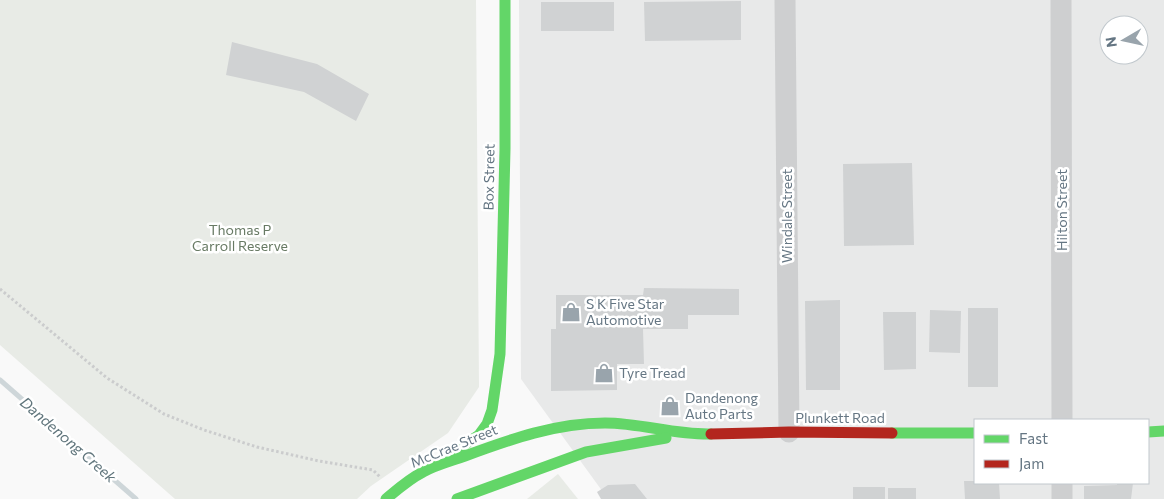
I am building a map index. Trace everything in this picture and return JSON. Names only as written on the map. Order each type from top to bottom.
[{"type":"main road","name":"Box Street","points":[[424,471],[483,431],[488,424],[492,410],[500,354],[505,149],[504,0]]},
{"type":"main road","name":"Box Street","points":[[500,354],[505,391]]},
{"type":"main road","name":"Plunkett Road","points":[[510,435],[552,428],[604,423],[632,424],[672,431],[705,434]]},
{"type":"main road","points":[[1149,432],[1164,431]]},
{"type":"main road","name":"Plunkett Road","points":[[471,493],[586,452],[644,441],[705,434],[789,432],[974,433]]},
{"type":"main road","name":"McCrae Street","points":[[386,499],[401,486],[424,471],[510,435]]},
{"type":"main road","points":[[504,456],[510,435]]},
{"type":"main road","points":[[457,499],[482,486],[493,475]]},
{"type":"street","name":"Windale Street","points":[[785,0],[789,432]]},
{"type":"street","name":"Hilton Street","points":[[1061,0],[1062,419]]},
{"type":"street","points":[[1062,484],[1062,499]]},
{"type":"path","points":[[0,289],[107,378],[164,414],[204,430],[258,447],[319,461],[373,470]]},
{"type":"shaded area","points":[[519,0],[1164,0],[1164,499],[608,499],[521,379]]},
{"type":"green space","name":"Thomas P Carroll Reserve","points":[[0,0],[476,0],[479,387],[448,433],[371,486],[357,499],[175,499],[0,345]]},
{"type":"green space","points":[[558,474],[578,499],[527,499]]},
{"type":"building","points":[[741,1],[741,40],[645,41],[644,2]]},
{"type":"building","points":[[541,2],[614,2],[614,31],[541,31]]},
{"type":"building","points":[[232,42],[317,64],[369,94],[356,121],[304,92],[226,75]]},
{"type":"building","points":[[912,163],[914,245],[844,246],[843,164]]},
{"type":"building","points":[[644,288],[739,289],[739,315],[688,315],[688,329],[643,329],[644,364],[617,364],[617,390],[551,391],[551,329],[556,329],[556,295],[643,295]]},
{"type":"building","points":[[840,300],[840,390],[806,390],[805,301]]},
{"type":"building","points":[[968,308],[998,308],[998,387],[968,387]]},
{"type":"building","points":[[930,310],[961,311],[960,353],[929,352]]},
{"type":"building","points":[[883,312],[916,312],[916,369],[884,370]]},
{"type":"building","points":[[964,481],[974,481],[974,484],[999,484],[1000,499],[965,499]]},
{"type":"building","points":[[635,484],[647,499],[601,499],[597,492],[608,485]]},
{"type":"building","points":[[1133,484],[1131,499],[1084,499],[1084,486]]},
{"type":"building","points":[[853,487],[885,487],[885,499],[853,499]]},
{"type":"building","points":[[888,488],[916,488],[916,499],[888,499]]},
{"type":"waterway","name":"Dandenong Creek","points":[[0,380],[136,499]]},
{"type":"traffic: fast","points":[[455,451],[479,435],[487,424],[492,410],[500,354],[505,149],[505,0]]},
{"type":"traffic: fast","points":[[386,499],[404,484],[433,467],[517,438],[551,429],[605,423],[684,433],[711,434]]},
{"type":"traffic: fast","points":[[1149,432],[1164,431]]},
{"type":"traffic: fast","points":[[892,433],[974,433]]},
{"type":"traffic: fast","points":[[457,499],[586,452],[666,438]]},
{"type":"traffic: jam","points":[[711,434],[789,432],[892,433]]},
{"type":"place","name":"S K Five Star Automotive","points":[[571,312]]},
{"type":"place","name":"Tyre Tread","points":[[604,373]]},
{"type":"place","name":"Dandenong Auto Parts","points":[[670,406]]}]
